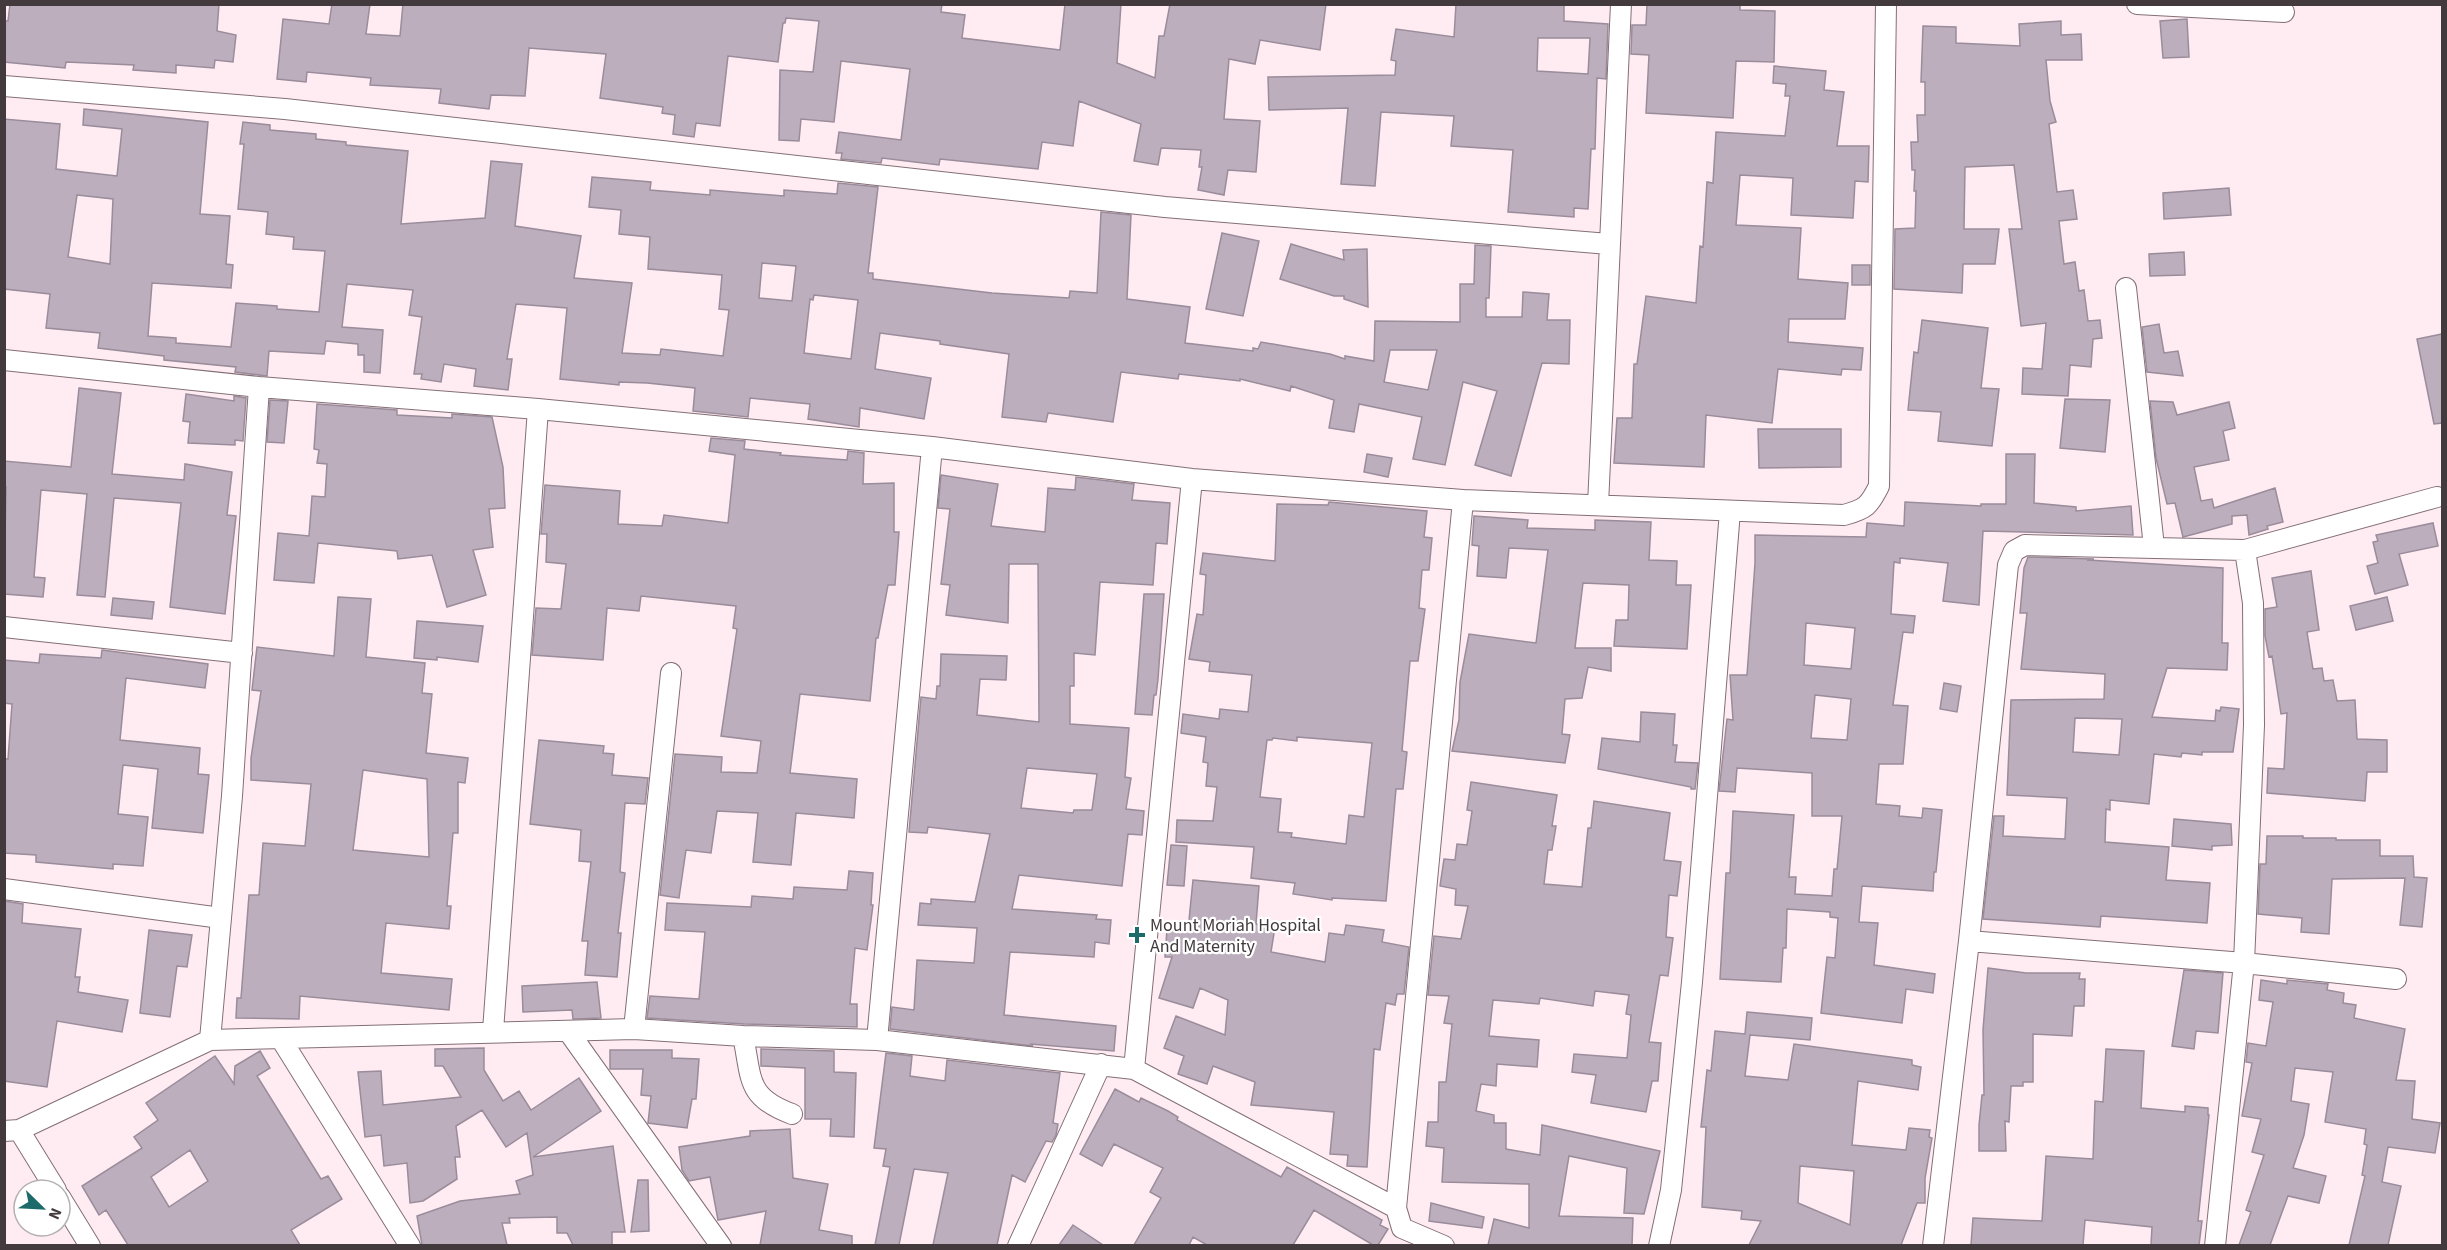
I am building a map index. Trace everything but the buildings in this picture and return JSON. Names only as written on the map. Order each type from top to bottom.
[{"type":"street","points":[[1598,505],[1621,4]]},
{"type":"street","points":[[4,360],[259,387],[538,409],[932,447],[1192,479],[1463,500],[1844,515],[1870,505],[1880,486],[1886,4]]},
{"type":"street","points":[[2137,4],[2284,12]]},
{"type":"street","points":[[4,86],[285,109],[1165,207],[1609,244]]},
{"type":"street","points":[[2126,288],[2154,546]]},
{"type":"street","points":[[210,1040],[232,796],[259,387]]},
{"type":"street","points":[[493,1031],[538,409]]},
{"type":"street","points":[[877,1040],[932,447]]},
{"type":"street","points":[[1134,1069],[1192,479]]},
{"type":"street","points":[[1933,1245],[1969,942],[2008,565],[2014,552],[2025,545],[2154,546],[2245,550],[2437,497]]},
{"type":"street","points":[[1444,1245],[1398,1237],[1396,1208],[1463,500]]},
{"type":"street","points":[[1659,1245],[1671,1190],[1692,982],[1730,511]]},
{"type":"street","points":[[2215,1245],[2244,963],[2254,725],[2253,603],[2245,550]]},
{"type":"street","points":[[4,627],[242,652]]},
{"type":"street","points":[[634,1029],[671,673]]},
{"type":"street","points":[[4,889],[221,918]]},
{"type":"street","points":[[1969,942],[2244,963],[2396,979]]},
{"type":"street","points":[[47,1178],[12,1131],[210,1040],[634,1029],[743,1036],[877,1040],[1134,1069],[1396,1208]]},
{"type":"street","points":[[568,1031],[721,1245]]},
{"type":"street","points":[[743,1036],[753,1084],[759,1097],[775,1108],[792,1114]]},
{"type":"street","points":[[281,1039],[410,1245]]},
{"type":"street","points":[[1017,1245],[1101,1064]]},
{"type":"street","points":[[72,1216],[90,1245]]},
{"type":"place","name":"Mount Moriah Hospital And Maternity","points":[[1137,935]]}]
